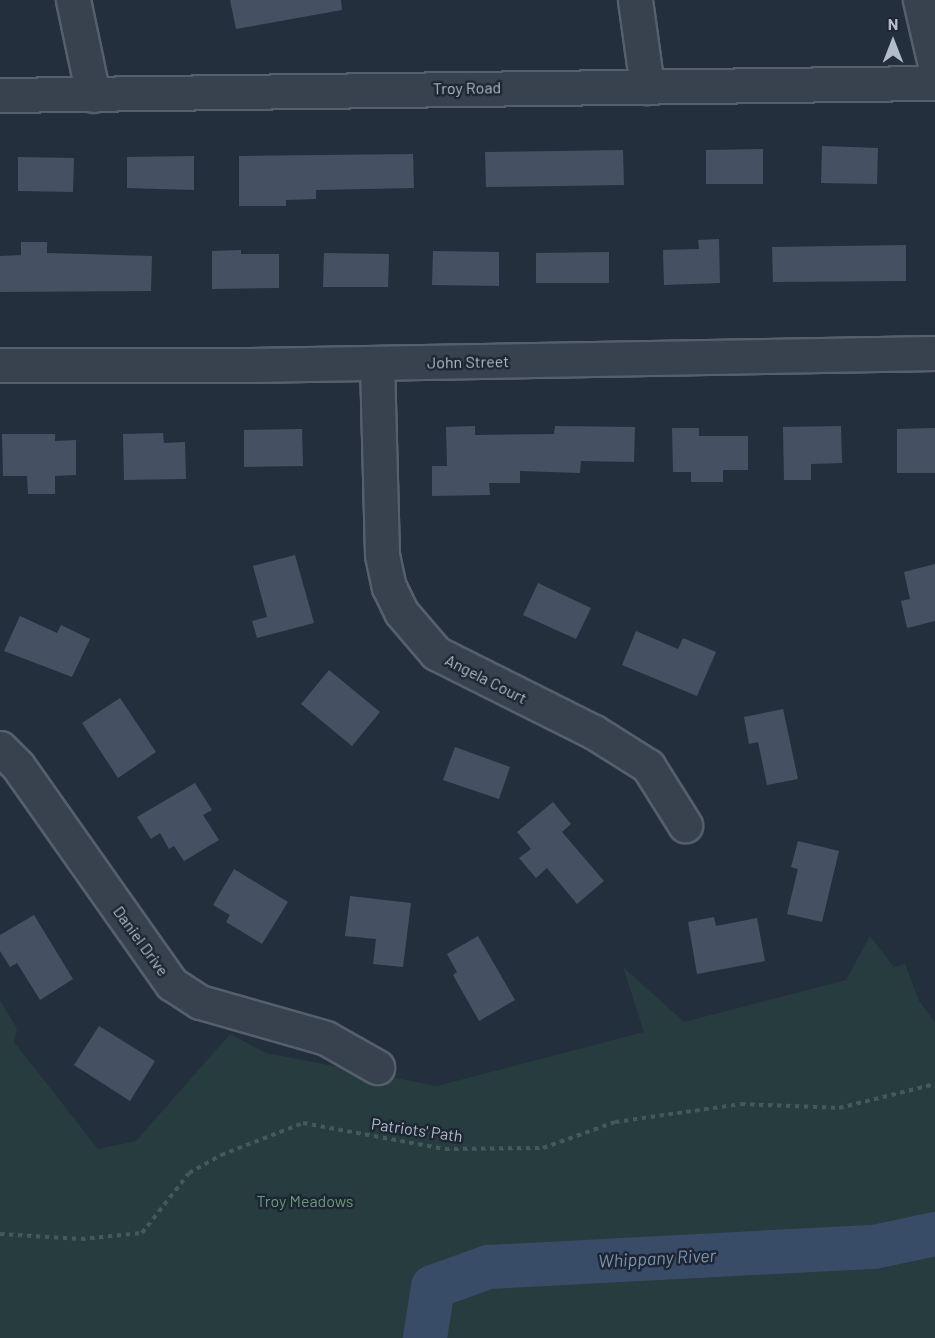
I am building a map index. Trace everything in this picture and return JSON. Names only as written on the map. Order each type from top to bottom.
[{"type":"street","points":[[73,0],[93,95]]},
{"type":"street","points":[[635,0],[647,87]]},
{"type":"street","points":[[920,0],[935,64]]},
{"type":"street","name":"Troy Road","points":[[0,95],[935,83]]},
{"type":"street","name":"John Street","points":[[0,365],[376,363],[935,353]]},
{"type":"street","name":"Angela Court","points":[[376,363],[382,555],[389,587],[401,612],[436,653],[594,732],[648,766],[686,825]]},
{"type":"street","name":"Daniel Drive","points":[[0,748],[18,766],[172,984],[200,1002],[326,1038],[376,1067]]},
{"type":"path","name":"Patriots' Path","points":[[0,1234],[81,1239],[142,1233],[189,1173],[221,1155],[303,1124],[445,1149],[543,1148],[615,1122],[741,1104],[839,1108],[935,1084]]},
{"type":"green space","name":"Troy Meadows","points":[[870,936],[894,967],[905,964],[919,1001],[935,1022],[935,1338],[0,1338],[0,1000],[17,1029],[14,1042],[98,1149],[136,1141],[230,1034],[266,1053],[437,1086],[644,1032],[623,967],[684,1022],[846,980]]},
{"type":"building","points":[[230,0],[341,0],[342,10],[236,29]]},
{"type":"building","points":[[822,146],[878,148],[877,184],[821,183]]},
{"type":"building","points":[[763,149],[763,184],[706,184],[706,150]]},
{"type":"building","points":[[623,150],[624,185],[486,187],[485,152]]},
{"type":"building","points":[[413,154],[414,188],[316,190],[316,199],[286,200],[286,206],[239,206],[239,156]]},
{"type":"building","points":[[194,156],[194,190],[127,188],[127,157]]},
{"type":"building","points":[[18,157],[74,158],[73,192],[18,191]]},
{"type":"building","points":[[719,239],[720,283],[664,285],[663,250],[699,249],[698,240]]},
{"type":"building","points":[[21,242],[47,242],[47,253],[152,256],[151,291],[0,292],[0,256],[21,255]]},
{"type":"building","points":[[906,245],[906,281],[773,282],[772,247]]},
{"type":"building","points":[[241,250],[241,254],[279,254],[279,288],[212,289],[212,251]]},
{"type":"building","points":[[433,251],[499,252],[499,286],[432,285]]},
{"type":"building","points":[[609,252],[609,283],[536,283],[536,253]]},
{"type":"building","points":[[324,253],[389,254],[388,287],[323,287]]},
{"type":"building","points":[[475,426],[475,435],[554,434],[555,426],[635,427],[634,462],[581,461],[580,473],[520,471],[520,483],[489,483],[490,495],[432,496],[432,466],[447,466],[446,427]]},
{"type":"building","points":[[841,426],[842,463],[811,464],[811,480],[784,480],[783,427]]},
{"type":"building","points":[[672,428],[699,428],[699,436],[748,436],[748,470],[723,470],[723,482],[691,482],[691,472],[673,472]]},
{"type":"building","points":[[935,428],[935,473],[897,473],[897,429]]},
{"type":"building","points":[[302,429],[303,466],[244,467],[244,430]]},
{"type":"building","points":[[163,433],[164,443],[185,442],[186,479],[124,480],[123,434]]},
{"type":"building","points":[[2,434],[55,434],[55,441],[76,440],[76,475],[55,476],[55,494],[28,494],[27,476],[3,476]]},
{"type":"building","points":[[295,555],[314,623],[257,638],[252,621],[267,617],[253,566]]},
{"type":"building","points":[[935,564],[935,621],[907,628],[901,601],[910,599],[904,572]]},
{"type":"building","points":[[538,583],[591,608],[576,639],[523,615]]},
{"type":"building","points":[[20,616],[57,633],[61,625],[90,639],[72,677],[4,651]]},
{"type":"building","points":[[636,631],[678,649],[683,638],[716,652],[697,696],[622,665]]},
{"type":"building","points":[[329,670],[380,712],[352,746],[301,704]]},
{"type":"building","points":[[120,698],[156,752],[118,778],[82,723]]},
{"type":"building","points":[[783,709],[798,779],[767,785],[758,742],[749,744],[744,717]]},
{"type":"building","points":[[455,747],[510,767],[499,799],[443,780]]},
{"type":"building","points":[[195,783],[212,810],[203,815],[219,840],[184,861],[174,846],[169,849],[160,833],[151,839],[137,817]]},
{"type":"building","points":[[553,802],[571,824],[562,832],[604,881],[577,904],[547,868],[536,878],[519,858],[531,849],[517,832]]},
{"type":"building","points":[[798,841],[839,851],[822,922],[787,914],[798,869],[791,867]]},
{"type":"building","points":[[234,869],[288,902],[262,944],[226,922],[230,915],[213,905]]},
{"type":"building","points":[[350,896],[411,903],[403,967],[373,964],[376,939],[345,936]]},
{"type":"building","points":[[34,915],[73,979],[40,1000],[17,963],[10,967],[0,951],[0,935]]},
{"type":"building","points":[[714,917],[716,926],[757,918],[765,961],[697,974],[688,922]]},
{"type":"building","points":[[478,936],[515,1000],[479,1021],[453,975],[457,972],[447,954]]},
{"type":"building","points":[[99,1026],[155,1061],[130,1101],[74,1065]]},
{"type":"waterway","name":"Whippany River","points":[[425,1338],[433,1287],[488,1267],[874,1247],[935,1234]]}]
